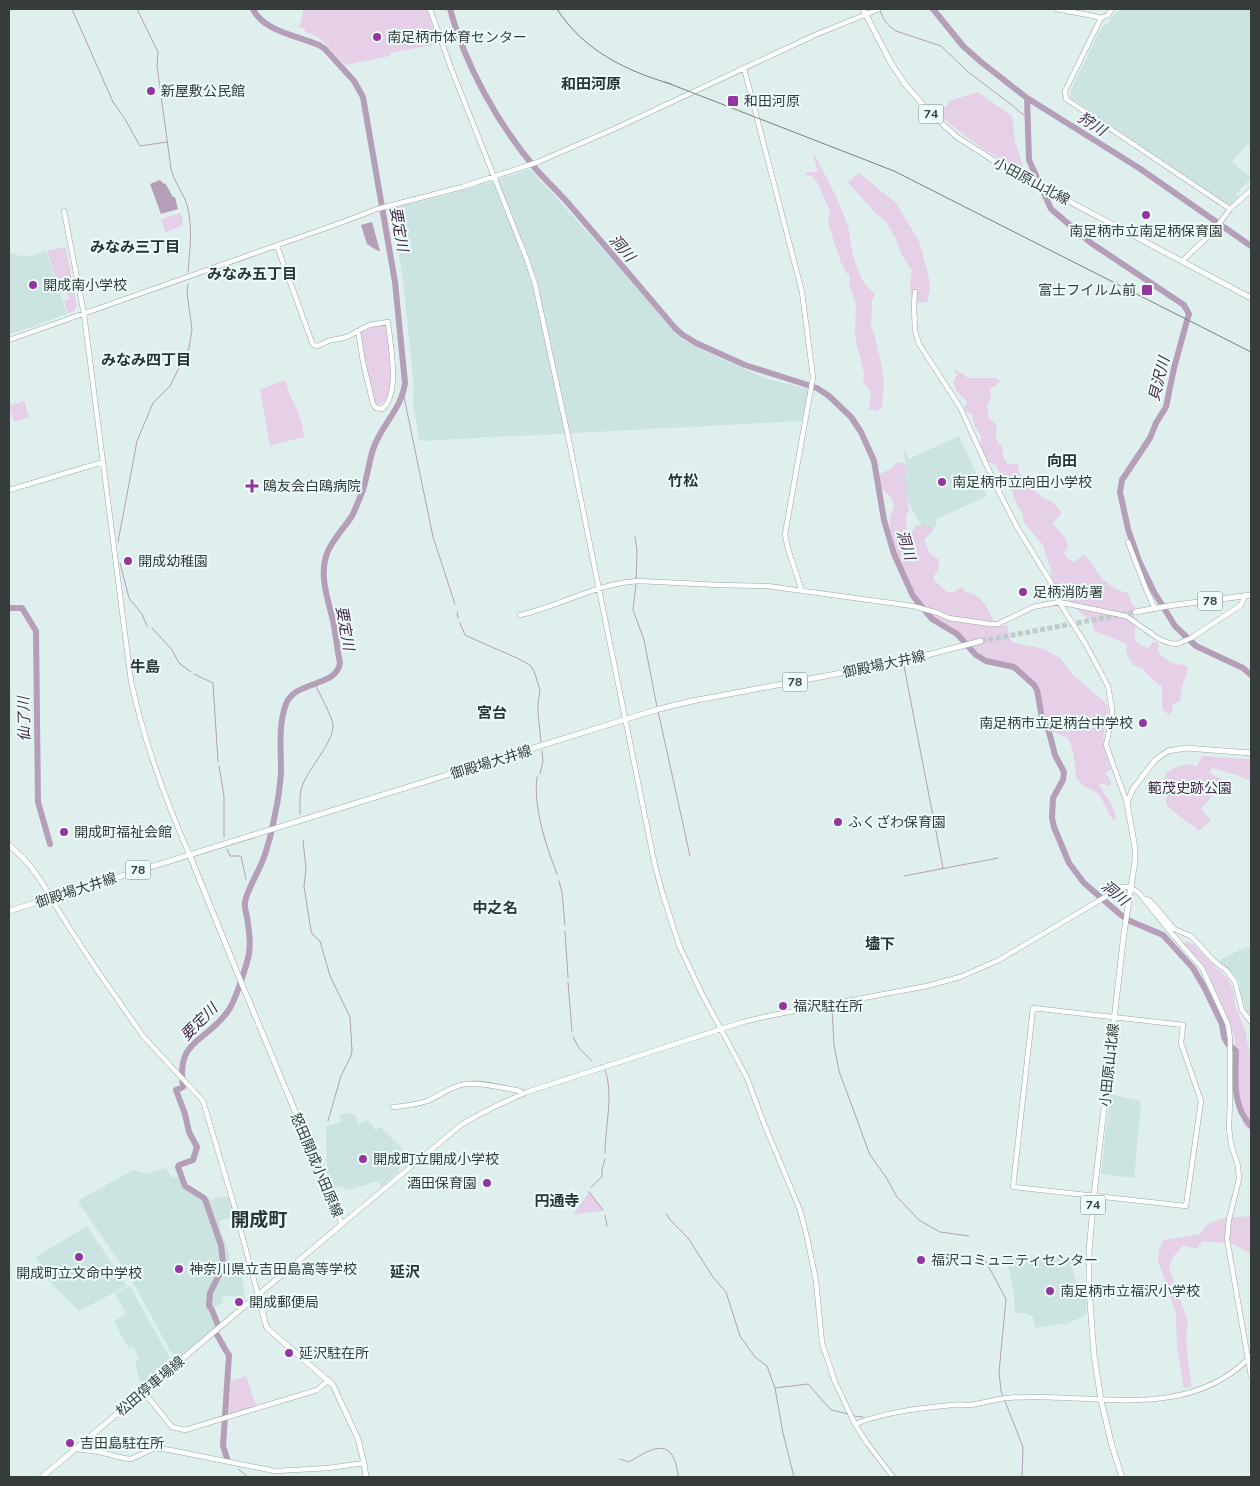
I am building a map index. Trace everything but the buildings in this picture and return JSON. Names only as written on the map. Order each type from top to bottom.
[{"type":"main road","name":"小田原山北線","points":[[864,11],[890,63],[905,84],[930,113],[957,137],[999,164],[1251,298]]},
{"type":"main road","name":"78","points":[[1135,612],[1251,595]]},
{"type":"main road","name":"御殿場大井線","points":[[9,911],[657,710],[692,701],[900,662],[981,641]]},
{"type":"main road","points":[[1127,803],[1132,789],[1155,760],[1168,751],[1186,748],[1251,753]]},
{"type":"main road","name":"小田原山北線","points":[[1122,1477],[1101,1400],[1093,1347],[1089,1288],[1089,1251],[1124,932],[1136,853],[1127,803]]},
{"type":"main road","points":[[9,845],[29,862],[52,898]]},
{"type":"main road","name":"怒田開成小田原線","points":[[190,856],[342,1224],[258,1295]]},
{"type":"main road","points":[[258,1295],[267,1328],[333,1384],[358,1440],[366,1477]]},
{"type":"main road","name":"松田停車場線","points":[[42,1477],[258,1295]]},
{"type":"street","points":[[430,9],[446,56],[528,260],[535,284],[655,866],[663,895],[688,964],[748,1078],[763,1121],[800,1210],[816,1281],[822,1343],[835,1382],[855,1424],[893,1477]]},
{"type":"street","points":[[9,340],[377,209],[462,187],[538,162],[864,11],[879,9]]},
{"type":"street","points":[[1056,9],[1101,18],[1108,15],[1112,9]]},
{"type":"street","points":[[1101,18],[1065,91],[1066,99],[1229,210]]},
{"type":"street","points":[[744,68],[802,292],[813,383],[785,534],[802,591]]},
{"type":"street","points":[[1182,261],[1213,232],[1229,210],[1251,190]]},
{"type":"street","points":[[64,211],[84,314],[124,631],[136,706],[166,800],[190,856]]},
{"type":"street","points":[[277,246],[314,345],[318,346],[328,341],[347,337],[358,331],[369,325],[388,322],[393,387],[389,402],[382,409],[376,408],[372,402],[358,331]]},
{"type":"street","points":[[915,292],[915,330],[920,344],[960,407],[1017,527],[1056,592],[1059,602],[1085,643],[1108,686],[1112,700],[1112,718],[1106,745],[1127,803]]},
{"type":"street","points":[[9,490],[103,462]]},
{"type":"street","points":[[1128,542],[1155,609]]},
{"type":"street","points":[[520,615],[538,611],[598,588],[626,581],[639,580],[767,586],[913,606],[930,610],[949,618],[990,624],[998,624],[1033,607],[1059,602],[1126,616],[1164,641],[1177,644],[1191,638],[1241,604],[1245,596]]},
{"type":"street","points":[[342,1224],[461,1125],[478,1114],[523,1094],[721,1029],[768,1016],[927,986],[960,977],[999,960],[1122,888],[1130,887],[1136,890],[1144,899],[1173,936],[1202,968],[1228,1026],[1230,1039],[1229,1128],[1231,1144],[1238,1166],[1239,1179],[1229,1220],[1227,1239],[1250,1357],[1251,1376]]},
{"type":"street","points":[[52,898],[99,973],[144,1036],[203,1101],[258,1295]]},
{"type":"street","points":[[1144,899],[1154,904],[1174,929],[1191,936],[1214,961],[1227,971],[1234,982],[1242,1010],[1251,1022]]},
{"type":"street","points":[[1034,1008],[1114,1018],[1183,1025],[1181,1042],[1201,1101],[1186,1206],[1013,1187],[1024,1080],[1034,1008]]},
{"type":"street","points":[[393,1107],[427,1101],[456,1086],[466,1084],[484,1084],[520,1091],[523,1094]]},
{"type":"street","points":[[855,1424],[900,1411],[970,1405],[1003,1399],[1046,1397],[1133,1400],[1173,1397],[1183,1395],[1219,1380],[1250,1357]]},
{"type":"street","points":[[144,1392],[172,1427],[185,1430],[317,1390],[329,1380]]},
{"type":"street","points":[[77,1449],[131,1459],[155,1448],[275,1471],[329,1468],[364,1463]]},
{"type":"shaded area","points":[[1119,9],[1251,9],[1251,148],[1247,144],[1232,162],[1251,178],[1236,194],[1240,198],[1237,198],[1232,204],[1227,204],[1070,97],[1071,90],[1102,26],[1108,24],[1112,16],[1120,11]]},
{"type":"shaded area","points":[[530,169],[620,268],[681,339],[767,379],[809,389],[802,421],[421,441],[419,439],[413,402],[414,388],[403,280],[391,208],[447,195]]},
{"type":"shaded area","points":[[160,180],[165,183],[173,197],[175,197],[178,209],[161,214],[150,184]]},
{"type":"shaded area","points":[[372,222],[380,251],[367,244],[361,225]]},
{"type":"shaded area","name":"開成南小学校","points":[[46,251],[67,314],[9,335],[9,253],[27,257]]},
{"type":"shaded area","name":"南足柄市立向田小学校","points":[[959,436],[987,496],[935,520],[937,525],[928,531],[921,525],[905,496],[901,479],[906,464],[903,453],[906,452],[909,459]]},
{"type":"shaded area","points":[[1251,946],[1251,1018],[1244,1008],[1239,981],[1233,973],[1220,964],[1220,961]]},
{"type":"shaded area","points":[[1110,1094],[1139,1101],[1141,1104],[1134,1178],[1101,1174]]},
{"type":"shaded area","name":"開成町立開成小学校","points":[[349,1113],[351,1115],[355,1114],[358,1124],[368,1120],[375,1130],[380,1127],[402,1148],[399,1171],[381,1187],[378,1181],[345,1191],[343,1186],[333,1189],[327,1173],[326,1126],[341,1122],[339,1114]]},
{"type":"shaded area","name":"神奈川県立吉田島高等学校","points":[[166,1168],[172,1178],[181,1175],[185,1185],[206,1198],[209,1197],[210,1200],[229,1196],[236,1219],[219,1221],[221,1234],[229,1254],[229,1261],[239,1276],[242,1277],[245,1296],[245,1300],[229,1295],[221,1298],[223,1303],[212,1308],[210,1306],[216,1327],[179,1358],[174,1358],[131,1279],[79,1203],[79,1200],[135,1169],[146,1174]]},
{"type":"shaded area","points":[[87,1226],[127,1286],[79,1311],[49,1281],[36,1257]]},
{"type":"shaded area","name":"南足柄市立福沢小学校","points":[[1069,1256],[1078,1288],[1086,1289],[1086,1315],[1065,1325],[1036,1328],[1033,1317],[1026,1313],[1015,1313],[1014,1292],[1006,1258]]},
{"type":"shaded area","points":[[130,1286],[172,1362],[142,1390],[135,1363],[139,1359],[134,1347],[129,1348],[125,1343],[114,1321],[126,1313],[115,1294]]},
{"type":"green space","name":"南足柄市体育センター","points":[[302,9],[427,9],[438,44],[390,53],[390,56],[345,65],[322,40],[299,27],[303,13]]},
{"type":"green space","points":[[978,92],[1012,116],[1015,141],[1024,170],[1006,162],[978,145],[934,109],[947,106],[949,101]]},
{"type":"green space","points":[[813,155],[815,155],[845,217],[857,268],[866,285],[875,294],[872,301],[871,326],[882,368],[884,384],[882,407],[877,411],[869,410],[871,392],[863,382],[864,374],[855,336],[856,304],[849,284],[849,274],[846,273],[841,263],[828,223],[830,211],[816,180],[812,176],[806,175],[806,172],[818,172]]},
{"type":"green space","points":[[859,173],[896,203],[919,241],[929,277],[930,290],[927,302],[916,303],[911,297],[912,271],[902,255],[896,239],[887,223],[875,213],[848,182]]},
{"type":"green space","points":[[181,213],[183,226],[165,232],[161,219]]},
{"type":"green space","points":[[64,247],[66,249],[77,306],[74,311],[68,313],[64,301],[69,299],[67,292],[61,293],[47,251]]},
{"type":"green space","points":[[381,325],[387,329],[391,359],[391,383],[389,393],[379,405],[374,402],[364,362],[360,334],[364,330]]},
{"type":"green space","points":[[953,368],[968,378],[997,378],[1000,382],[990,389],[991,399],[987,405],[989,418],[997,425],[996,438],[1002,446],[1004,459],[1008,464],[1018,464],[1020,475],[1029,480],[1034,490],[1043,498],[1053,502],[1061,512],[1053,523],[1065,539],[1068,547],[1064,552],[1068,559],[1074,562],[1083,555],[1090,561],[1104,580],[1115,588],[1128,593],[1131,602],[1136,608],[1133,615],[1138,620],[1135,630],[1136,642],[1143,647],[1149,648],[1152,642],[1157,642],[1159,646],[1158,652],[1170,662],[1185,665],[1188,669],[1180,701],[1173,704],[1169,715],[1162,709],[1162,686],[1156,683],[1142,668],[1133,665],[1126,652],[1127,645],[1094,631],[1091,619],[1082,615],[1079,610],[1062,603],[1051,575],[1043,545],[1024,523],[1023,514],[1017,505],[1009,483],[1000,474],[996,465],[988,462],[980,447],[981,436],[975,426],[972,415],[964,409],[967,402],[957,392],[953,382],[957,375]]},
{"type":"green space","points":[[284,380],[300,417],[304,437],[270,446],[260,390]]},
{"type":"green space","points":[[24,401],[29,417],[14,422],[9,406]]},
{"type":"green space","points":[[897,462],[903,463],[907,468],[904,478],[908,489],[905,493],[909,509],[906,517],[907,536],[910,536],[916,525],[926,525],[934,529],[924,540],[930,554],[939,559],[939,568],[933,579],[947,592],[954,592],[962,587],[966,592],[977,596],[989,610],[996,627],[1007,625],[1012,642],[1044,649],[1060,658],[1072,674],[1108,705],[1104,742],[1111,770],[1105,773],[1111,781],[1110,786],[1101,783],[1099,785],[1114,811],[1115,820],[1112,819],[1099,795],[1077,779],[1068,738],[1053,732],[1045,716],[1040,694],[1033,680],[1013,664],[991,660],[980,654],[961,635],[931,615],[914,593],[897,555],[890,528],[890,517],[894,506],[890,496],[880,488],[879,475],[893,467]]},
{"type":"green space","name":"範茂史跡公園","points":[[1202,756],[1251,759],[1251,781],[1212,768],[1210,773],[1223,780],[1201,809],[1210,821],[1199,831],[1168,807],[1166,803],[1167,788],[1164,777],[1179,766],[1197,766]]},
{"type":"green space","points":[[1186,941],[1195,945],[1228,979],[1234,992],[1235,1005],[1246,1033],[1251,1055],[1251,1130],[1244,1126],[1239,1098],[1234,1035],[1208,972],[1184,944]]},
{"type":"green space","points":[[589,1193],[603,1211],[573,1214]]},
{"type":"green space","points":[[1251,1216],[1251,1254],[1233,1244],[1203,1241],[1196,1249],[1183,1245],[1173,1257],[1169,1266],[1188,1322],[1188,1363],[1192,1387],[1184,1388],[1177,1348],[1176,1314],[1158,1261],[1159,1250],[1164,1240],[1200,1234],[1208,1224],[1223,1218]]},
{"type":"green space","points":[[246,1376],[256,1405],[229,1414],[231,1381]]},
{"type":"waterway","points":[[72,9],[113,102],[140,146],[167,142]]},
{"type":"waterway","points":[[137,9],[158,52],[157,66],[171,169],[189,213],[191,238],[188,272]]},
{"type":"waterway","name":"要定川","points":[[218,1325],[209,1306],[210,1293],[223,1267],[221,1245],[204,1198],[185,1186],[178,1167],[193,1160],[197,1147],[189,1132],[185,1114],[176,1090],[183,1087],[182,1071],[188,1050],[228,1011],[234,1001],[249,956],[250,945],[245,902],[263,860],[274,822],[281,772],[280,746],[283,712],[291,696],[306,687],[331,677],[337,671],[340,663],[325,586],[325,560],[333,542],[353,514],[363,489],[375,444],[397,407],[405,383],[395,282],[363,97],[354,81],[325,49],[273,28],[265,23],[253,9]]},
{"type":"waterway","name":"洞川","points":[[450,9],[464,51],[484,93],[521,151],[675,328],[696,343],[745,365],[817,388],[829,396],[851,417],[861,432],[874,461],[884,520],[894,554],[913,596],[932,619],[957,634],[976,655],[986,661],[1014,667],[1034,685],[1037,690],[1042,718],[1049,732],[1055,755],[1064,772],[1063,780],[1053,798],[1052,818],[1069,863],[1084,883],[1121,915],[1130,921],[1163,935],[1193,968],[1222,1024],[1227,1043],[1236,1051],[1235,1081],[1237,1100],[1240,1109],[1251,1126]]},
{"type":"waterway","name":"狩川","points":[[933,9],[963,46],[1027,98],[1139,168],[1251,246]]},
{"type":"waterway","points":[[880,10],[884,19],[893,29],[941,46],[967,71],[1027,116]]},
{"type":"waterway","name":"貝沢川","points":[[1027,98],[1029,160],[1051,209],[1091,243],[1184,305],[1189,314],[1174,368],[1166,407],[1156,423],[1150,438],[1122,480],[1120,492],[1128,529],[1139,561],[1154,592],[1175,626],[1196,646],[1243,668],[1251,675]]},
{"type":"waterway","points":[[118,542],[137,441],[153,403],[170,386],[189,348],[192,329],[187,293],[188,284]]},
{"type":"waterway","points":[[403,392],[433,537],[455,604]]},
{"type":"waterway","points":[[635,537],[637,551],[633,610],[644,640],[657,707]]},
{"type":"waterway","points":[[120,563],[129,598],[142,614],[147,626]]},
{"type":"waterway","name":"仙了川","points":[[9,608],[22,608],[36,631],[38,802],[50,844]]},
{"type":"waterway","points":[[457,612],[458,618]]},
{"type":"waterway","points":[[460,623],[465,635],[530,665],[540,690],[538,713],[541,742]]},
{"type":"waterway","points":[[152,628],[172,650],[179,663],[191,672]]},
{"type":"waterway","points":[[904,666],[943,868]]},
{"type":"waterway","points":[[194,674],[213,683],[218,761]]},
{"type":"waterway","points":[[300,814],[300,795],[303,784],[325,748],[333,726],[315,684]]},
{"type":"waterway","points":[[658,711],[690,856]]},
{"type":"waterway","points":[[540,774],[543,761],[542,751]]},
{"type":"waterway","points":[[219,766],[224,796],[224,837]]},
{"type":"waterway","points":[[537,777],[536,789],[539,814],[557,874]]},
{"type":"waterway","points":[[303,840],[306,869],[304,886],[311,931],[320,941],[330,976],[350,1017],[351,1056],[341,1076],[328,1121]]},
{"type":"waterway","points":[[227,849],[230,856],[241,856],[246,879]]},
{"type":"waterway","points":[[904,876],[998,858]]},
{"type":"waterway","points":[[559,881],[565,925]]},
{"type":"waterway","name":"要定川","points":[[249,885],[250,889]]},
{"type":"waterway","points":[[565,931],[568,977]]},
{"type":"waterway","points":[[568,982],[572,1031]]},
{"type":"waterway","points":[[832,1007],[834,1045],[839,1071],[870,1155],[886,1177],[897,1197],[919,1220],[940,1232],[969,1236]]},
{"type":"waterway","points":[[573,1037],[579,1048],[592,1061]]},
{"type":"waterway","points":[[605,1070],[608,1079],[609,1100],[605,1153]]},
{"type":"waterway","points":[[591,1187],[602,1177],[605,1159]]},
{"type":"waterway","points":[[589,1192],[603,1210]]},
{"type":"waterway","points":[[666,1214],[688,1238],[713,1277],[726,1292],[740,1336],[755,1357],[767,1366],[775,1388],[808,1384],[831,1410],[848,1414]]},
{"type":"waterway","points":[[605,1215],[607,1226]]},
{"type":"waterway","points":[[985,1260],[1006,1299],[999,1372],[1001,1391],[1023,1447],[1022,1477]]},
{"type":"waterway","name":"要定川","points":[[217,1335],[229,1355],[223,1446],[227,1458]]},
{"type":"waterway","points":[[775,1388],[783,1433],[794,1477]]},
{"type":"waterway","points":[[854,1416],[863,1417]]},
{"type":"waterway","points":[[620,1459],[629,1462],[651,1450],[663,1448],[672,1455],[680,1477]]},
{"type":"waterway","name":"要定川","points":[[238,1469],[248,1477]]},
{"type":"tunnel","points":[[981,641],[1135,612]]},
{"type":"railway","points":[[557,9],[579,36],[607,57],[638,73],[671,84]]},
{"type":"railway","points":[[665,82],[894,171],[1251,352]]},
{"type":"place","name":"南足柄市体育センター","points":[[377,37]]},
{"type":"place","name":"新屋敷公民館","points":[[151,91]]},
{"type":"place","name":"和田河原","points":[[733,101]]},
{"type":"place","name":"南足柄市立南足柄保育園","points":[[1146,215]]},
{"type":"place","name":"開成南小学校","points":[[33,285]]},
{"type":"place","name":"富士フイルム前","points":[[1147,290]]},
{"type":"place","name":"南足柄市立向田小学校","points":[[942,482]]},
{"type":"place","name":"鴎友会白鴎病院","points":[[252,486]]},
{"type":"place","name":"開成幼稚園","points":[[128,561]]},
{"type":"place","name":"足柄消防署","points":[[1023,592]]},
{"type":"place","name":"南足柄市立足柄台中学校","points":[[1143,723]]},
{"type":"place","name":"ふくざわ保育園","points":[[838,822]]},
{"type":"place","name":"開成町福祉会館","points":[[64,832]]},
{"type":"place","name":"福沢駐在所","points":[[783,1006]]},
{"type":"place","name":"開成町立開成小学校","points":[[363,1159]]},
{"type":"place","name":"酒田保育園","points":[[487,1183]]},
{"type":"place","name":"開成町立文命中学校","points":[[79,1257]]},
{"type":"place","name":"福沢コミュニティセンター","points":[[921,1260]]},
{"type":"place","name":"神奈川県立吉田島高等学校","points":[[179,1269]]},
{"type":"place","name":"南足柄市立福沢小学校","points":[[1050,1291]]},
{"type":"place","name":"開成郵便局","points":[[239,1302]]},
{"type":"place","name":"延沢駐在所","points":[[289,1353]]},
{"type":"place","name":"吉田島駐在所","points":[[70,1443]]},
{"type":"district","name":"和田河原","points":[[591,84]]},
{"type":"district","name":"みなみ三丁目","points":[[135,247]]},
{"type":"district","name":"みなみ五丁目","points":[[252,274]]},
{"type":"district","name":"みなみ四丁目","points":[[146,360]]},
{"type":"district","name":"向田","points":[[1062,461]]},
{"type":"district","name":"竹松","points":[[683,481]]},
{"type":"district","name":"牛島","points":[[145,667]]},
{"type":"district","name":"宮台","points":[[492,713]]},
{"type":"district","name":"中之名","points":[[495,908]]},
{"type":"district","name":"壗下","points":[[880,944]]},
{"type":"district","name":"円通寺","points":[[557,1201]]},
{"type":"district","name":"開成町","points":[[259,1219]]},
{"type":"district","name":"延沢","points":[[405,1272]]}]
